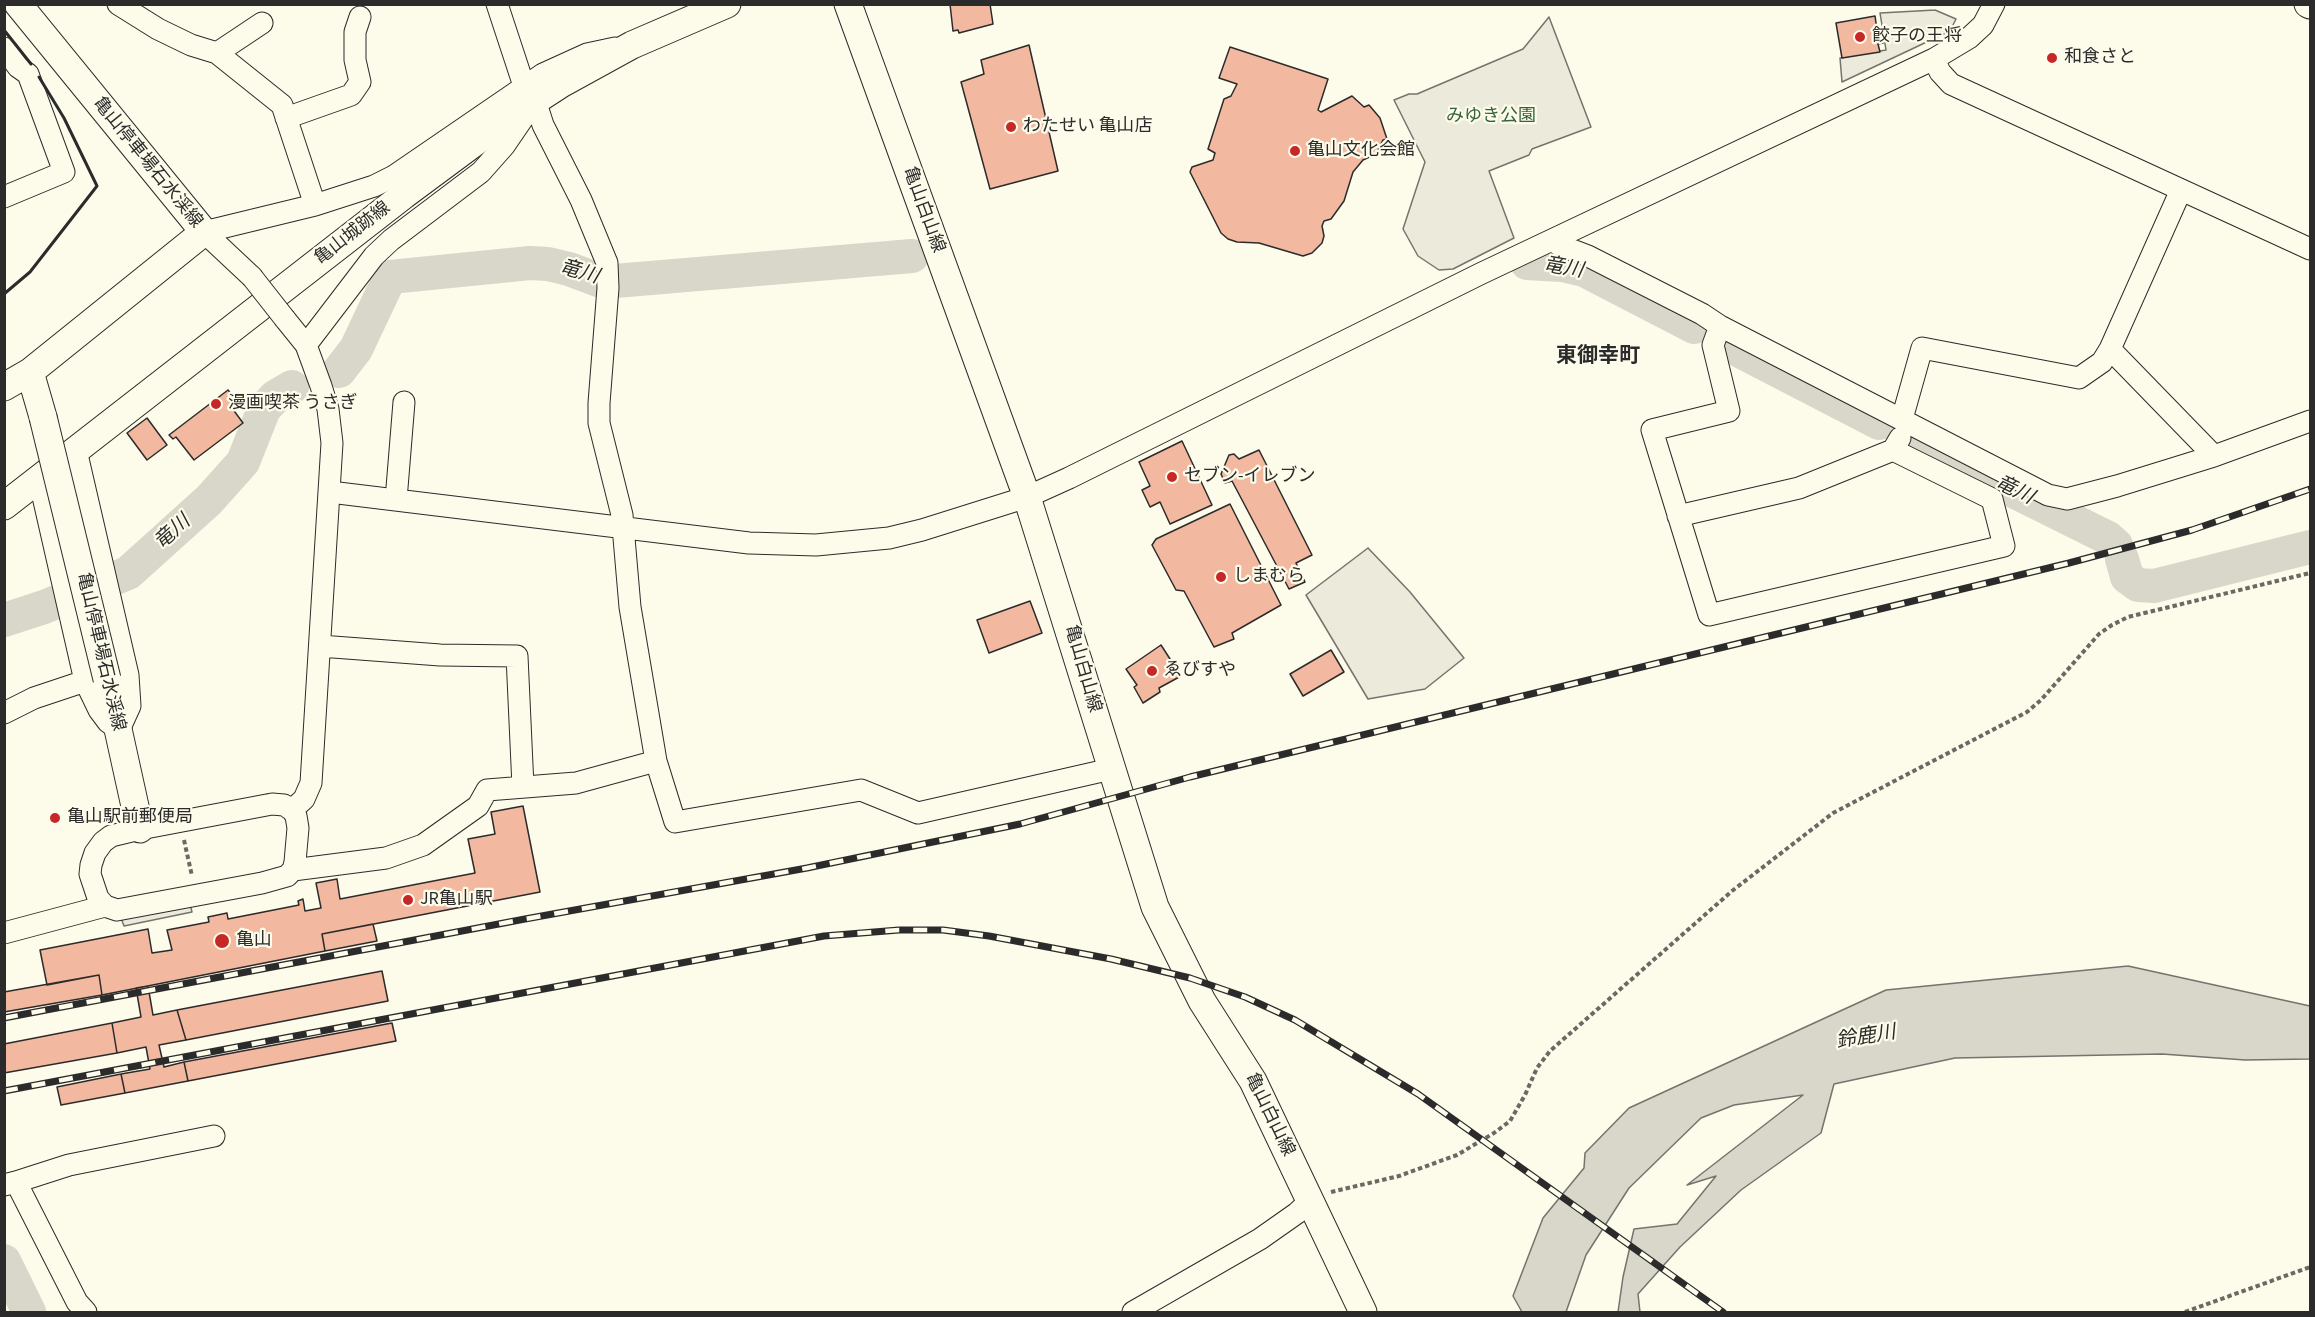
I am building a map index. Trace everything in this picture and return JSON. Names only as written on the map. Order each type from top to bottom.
[{"type":"main road","name":"亀山停車場石水渓線","points":[[5,386],[30,372],[204,232],[18,4]]},
{"type":"main road","name":"亀山城跡線","points":[[4,506],[404,195],[501,123],[530,93],[592,66],[672,26],[727,4]]},
{"type":"main road","name":"亀山白山線","points":[[848,4],[1028,497],[1150,895],[1202,1001],[1253,1081],[1363,1312]]},
{"type":"main road","name":"亀山停車場石水渓線","points":[[30,372],[43,417],[96,680],[119,730],[140,829]]},
{"type":"street","points":[[497,4],[543,124],[603,252],[608,280],[599,423],[622,515],[621,529],[630,607],[656,761],[675,822],[861,790],[918,813],[1111,769]]},
{"type":"street","points":[[330,492],[749,543],[836,543],[889,538],[922,530],[1028,497],[1069,478],[1480,273],[1934,59],[1969,38],[1983,25],[1994,4]]},
{"type":"street","points":[[120,5],[158,29],[191,45],[217,52],[282,105],[315,205]]},
{"type":"street","points":[[286,118],[351,95],[360,82],[355,60],[355,32],[360,17]]},
{"type":"street","points":[[217,52],[262,23]]},
{"type":"street","points":[[4,48],[11,69],[28,74],[64,172],[4,197]]},
{"type":"street","points":[[1934,59],[1940,72],[1951,84],[2310,249]]},
{"type":"street","points":[[204,232],[350,195],[394,176],[530,93]]},
{"type":"street","points":[[306,345],[374,256],[391,240],[482,172],[504,146],[530,93]]},
{"type":"street","points":[[1678,516],[1799,488],[1893,450],[1905,421],[1922,348],[2079,378],[2102,362],[2110,349],[2181,190]]},
{"type":"street","points":[[204,232],[252,278],[306,345],[328,410],[332,443],[330,492],[311,783],[304,799],[292,810]]},
{"type":"street","points":[[1552,240],[1599,261],[2048,495],[2067,499],[2117,486],[2214,456],[2310,421]]},
{"type":"street","points":[[1720,326],[1713,345],[1729,411],[1652,430],[1709,615],[2004,546],[1992,499],[1893,450]]},
{"type":"street","points":[[2110,349],[2214,456]]},
{"type":"street","points":[[396,500],[404,402]]},
{"type":"street","points":[[76,450],[128,675],[130,706],[119,730]]},
{"type":"street","points":[[4,713],[34,698],[96,680],[70,610],[39,479]]},
{"type":"street","points":[[320,646],[440,655],[517,656],[523,787]]},
{"type":"street","points":[[293,870],[298,828],[296,816],[284,805],[272,804],[111,836],[95,853],[90,874],[98,898],[105,906],[117,910],[274,881],[287,876],[293,870],[386,858],[423,845],[478,806],[487,790],[576,783],[656,761]]},
{"type":"street","points":[[4,933],[105,906]]},
{"type":"street","points":[[86,1312],[77,1302],[10,1184],[69,1165],[214,1136]]},
{"type":"street","points":[[1133,1312],[1260,1239],[1297,1213],[1313,1206]]},
{"type":"path","points":[[2075,4],[2083,4]]},
{"type":"path","points":[[1313,1206],[1326,1193],[1399,1176],[1456,1155],[1494,1133],[1510,1121],[1537,1068],[1550,1051],[1732,891],[1833,813],[2027,712],[2041,700],[2099,634],[2112,625],[2139,615],[2310,573]]},
{"type":"path","points":[[179,821],[197,896]]},
{"type":"path","points":[[2185,1312],[2310,1268]]},
{"type":"green space","name":"みゆき公園","points":[[1549,17],[1591,127],[1532,149],[1529,155],[1489,171],[1514,238],[1453,269],[1439,270],[1418,256],[1403,229],[1425,162],[1394,100],[1409,94],[1417,94],[1523,49]]},
{"type":"shaded area","points":[[1935,10],[1956,19],[1950,31],[1842,82],[1840,58],[1886,50],[1880,13]]},
{"type":"shaded area","points":[[1368,548],[1410,592],[1464,658],[1425,689],[1368,699],[1306,595]]},
{"type":"shaded area","points":[[190,904],[192,912],[124,926],[121,918]]},
{"type":"water","name":"鈴鹿川","points":[[2128,966],[2310,1006],[2310,1059],[2245,1060],[2162,1054],[1955,1058],[1834,1084],[1821,1133],[1741,1190],[1680,1247],[1638,1294],[1640,1312],[1618,1312],[1634,1229],[1677,1224],[1716,1176],[1687,1185],[1803,1095],[1734,1105],[1701,1118],[1629,1188],[1586,1255],[1566,1312],[1522,1312],[1513,1296],[1543,1218],[1584,1168],[1585,1153],[1629,1108],[1886,990]]},
{"type":"building","points":[[950,4],[990,4],[993,24],[959,33],[958,30],[953,31]]},
{"type":"building","name":"餃子の王将","points":[[1875,16],[1877,30],[1881,30],[1883,43],[1878,44],[1880,52],[1842,58],[1836,23]]},
{"type":"building","name":"わたせい 亀山店","points":[[1029,45],[1058,171],[990,189],[961,82],[984,74],[981,60]]},
{"type":"building","name":"亀山文化会館","points":[[1230,47],[1328,79],[1318,110],[1321,112],[1352,96],[1364,107],[1369,105],[1380,118],[1387,139],[1383,140],[1376,154],[1363,160],[1353,172],[1344,201],[1331,219],[1324,221],[1322,243],[1312,253],[1303,256],[1259,243],[1237,242],[1228,239],[1221,233],[1190,172],[1192,167],[1213,160],[1215,153],[1208,149],[1224,99],[1231,96],[1237,84],[1219,78]]},
{"type":"building","points":[[228,390],[239,403],[232,408],[243,423],[194,460],[176,437],[173,439],[169,435]]},
{"type":"building","points":[[147,418],[167,445],[147,460],[127,433]]},
{"type":"building","points":[[1182,441],[1212,505],[1170,524],[1160,502],[1150,507],[1142,490],[1150,486],[1139,462]]},
{"type":"building","points":[[1259,450],[1312,555],[1296,563],[1305,582],[1289,589],[1232,481],[1225,483],[1221,474],[1229,455],[1234,454],[1239,459]]},
{"type":"building","points":[[1230,504],[1281,605],[1232,633],[1234,639],[1214,647],[1184,591],[1176,590],[1152,545],[1156,539]]},
{"type":"building","points":[[1030,601],[1042,633],[989,653],[977,620]]},
{"type":"building","points":[[1161,645],[1181,676],[1159,688],[1160,692],[1143,703],[1134,687],[1137,685],[1126,669]]},
{"type":"building","points":[[1331,650],[1344,672],[1303,696],[1290,674]]},
{"type":"building","name":"JR亀山駅","points":[[523,806],[540,892],[322,934],[325,951],[102,995],[99,975],[47,985],[40,950],[148,929],[152,953],[172,950],[167,930],[209,922],[208,917],[227,913],[228,919],[299,905],[298,901],[303,899],[305,911],[321,908],[316,883],[337,879],[340,899],[475,873],[468,839],[495,834],[491,812]]},
{"type":"building","points":[[373,924],[377,941],[325,951],[322,934]]},
{"type":"building","points":[[382,971],[388,1001],[186,1040],[177,1010]]},
{"type":"building","points":[[99,975],[102,995],[4,1012],[4,992]]},
{"type":"building","points":[[148,986],[153,1015],[177,1010],[186,1040],[159,1045],[164,1067],[184,1062],[188,1081],[125,1093],[121,1074],[150,1069],[146,1047],[117,1053],[112,1023],[141,1017],[136,988]]},
{"type":"building","points":[[112,1023],[117,1053],[4,1073],[4,1044]]},
{"type":"building","points":[[392,1023],[396,1041],[188,1081],[184,1062]]},
{"type":"building","points":[[121,1074],[125,1093],[61,1105],[57,1087]]},
{"type":"waterway","name":"竜川","points":[[339,371],[356,349],[390,277],[530,263],[569,269],[601,281],[615,281],[912,256]]},
{"type":"waterway","name":"竜川","points":[[1527,263],[1562,265],[1584,270],[1694,327]]},
{"type":"waterway","name":"竜川","points":[[1736,349],[1879,423]]},
{"type":"waterway","name":"竜川","points":[[4,620],[44,607],[128,573],[209,500],[243,462],[264,409],[275,397],[292,387]]},
{"type":"waterway","name":"竜川","points":[[1911,440],[2108,538],[2116,545]]},
{"type":"waterway","name":"竜川","points":[[2122,559],[2127,577],[2138,585],[2154,586],[2310,547]]},
{"type":"waterway","name":"竜川","points":[[4,1261],[29,1312]]},
{"type":"railway","points":[[4,1018],[807,868],[1020,824],[1190,777],[2069,563],[2192,530],[2310,489]]},
{"type":"railway","points":[[4,1091],[824,936],[899,930],[943,930],[989,936],[1111,959],[1190,978],[1245,997],[1295,1020],[1418,1094],[1723,1312]]},
{"type":"wall","points":[[4,30],[31,64]]},
{"type":"wall","points":[[4,294],[30,272],[97,186],[64,118],[39,77]]},
{"type":"place","name":"餃子の王将","points":[[1860,37]]},
{"type":"place","name":"和食さと","points":[[2052,58]]},
{"type":"place","name":"わたせい 亀山店","points":[[1011,127]]},
{"type":"place","name":"亀山文化会館","points":[[1295,151]]},
{"type":"place","name":"漫画喫茶 うさぎ","points":[[216,404]]},
{"type":"place","name":"セブン-イレブン","points":[[1172,477]]},
{"type":"place","name":"しまむら","points":[[1221,577]]},
{"type":"place","name":"ゑびすや","points":[[1152,671]]},
{"type":"place","name":"亀山駅前郵便局","points":[[55,818]]},
{"type":"place","name":"JR亀山駅","points":[[408,900]]},
{"type":"place","name":"亀山","points":[[222,941]]},
{"type":"district","name":"東御幸町","points":[[1598,357]]}]
